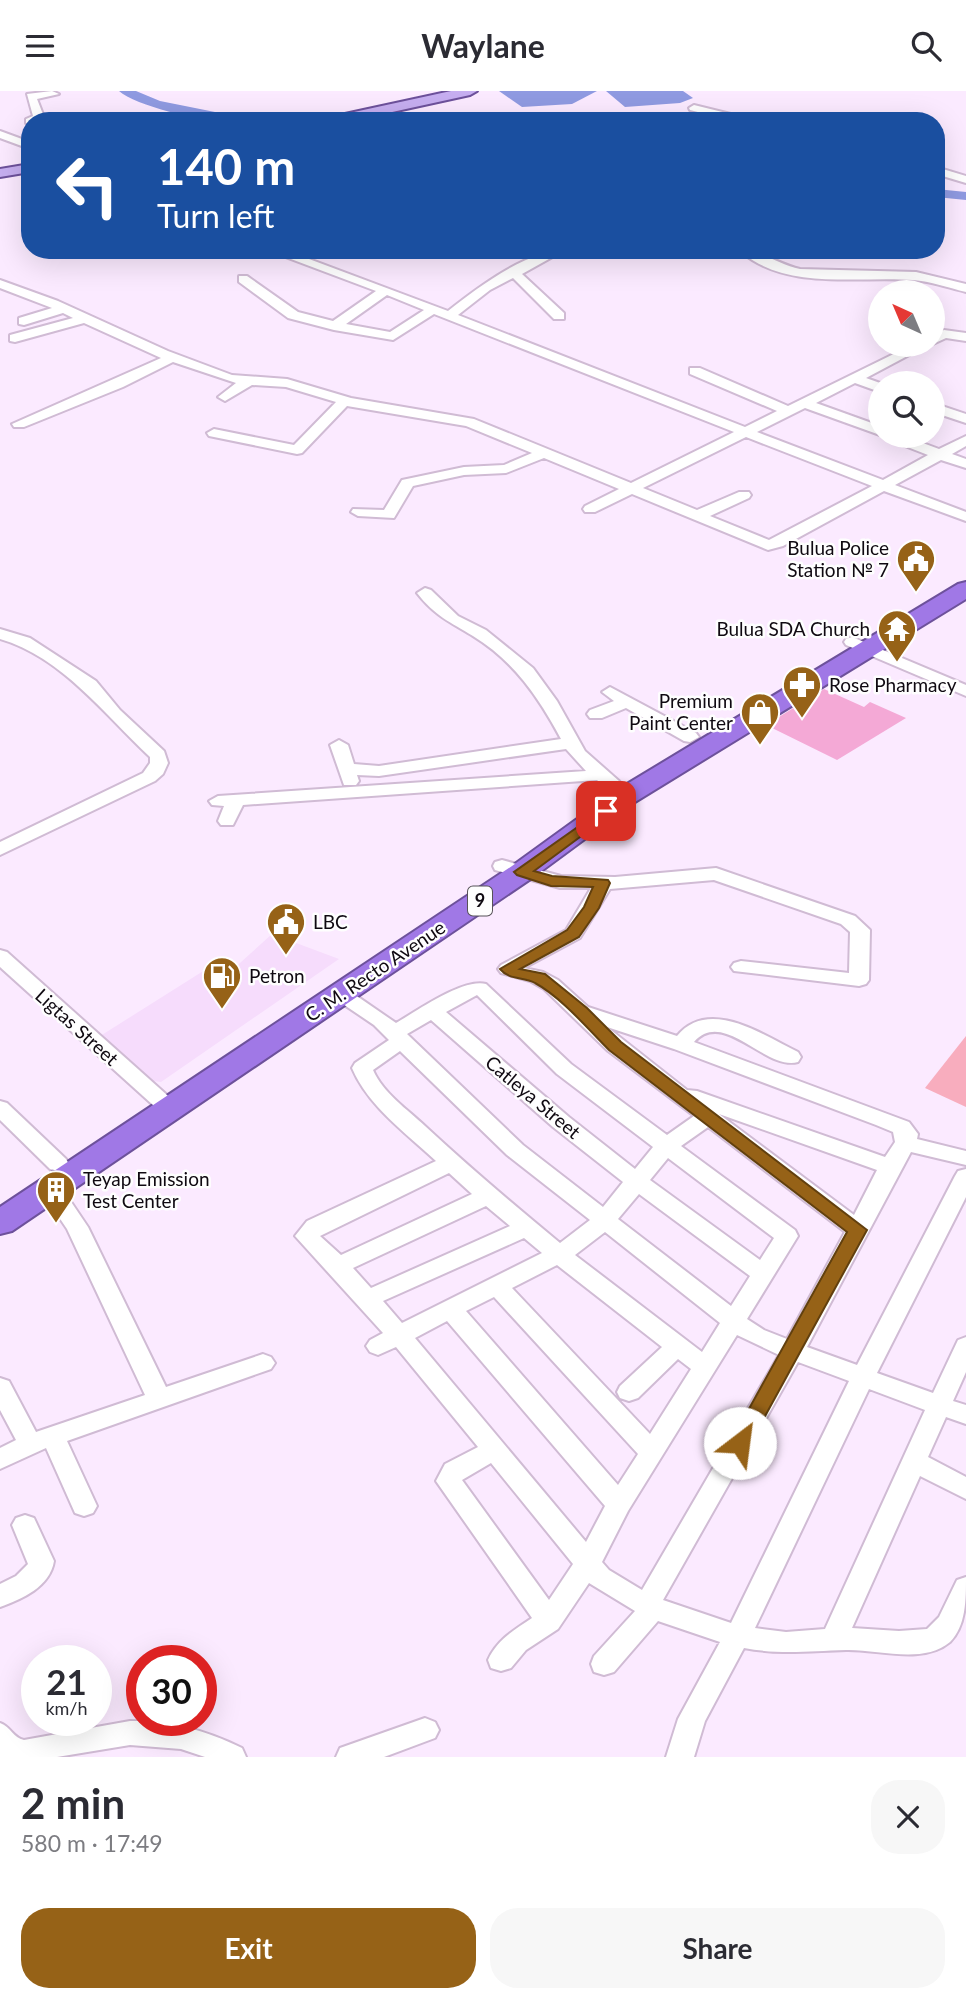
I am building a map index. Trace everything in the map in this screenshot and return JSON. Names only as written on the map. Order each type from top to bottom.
[{"type":"highway","name":"C. M. Recto Avenue","points":[[0,1223],[54,1176],[162,1103],[512,869],[860,645],[966,573]]},
{"type":"highway","name":"C. M. Recto Avenue","points":[[162,1103],[337,997],[512,869],[607,780],[966,589]]},
{"type":"highway","name":"C. M. Recto Avenue","points":[[0,1202],[54,1176]]},
{"type":"main road","points":[[373,112],[470,91]]},
{"type":"main road","points":[[0,173],[21,170]]},
{"type":"street","points":[[37,112],[31,96],[54,94]]},
{"type":"street","points":[[694,108],[710,112]]},
{"type":"street","points":[[945,173],[966,180]]},
{"type":"street","points":[[298,259],[386,290],[535,351],[966,517]]},
{"type":"street","points":[[450,316],[486,287],[542,259]]},
{"type":"street","points":[[762,259],[779,268],[800,273],[916,276],[966,288]]},
{"type":"street","points":[[514,274],[559,316]]},
{"type":"street","points":[[243,279],[293,314],[334,326],[393,336],[434,309]]},
{"type":"street","points":[[0,284],[172,358],[230,379],[287,383],[344,401],[469,422],[768,545],[884,486],[966,440]]},
{"type":"street","points":[[334,326],[386,290]]},
{"type":"street","points":[[24,321],[63,309]]},
{"type":"street","points":[[15,338],[84,319]]},
{"type":"street","points":[[945,334],[966,337]]},
{"type":"street","points":[[590,509],[897,357]]},
{"type":"street","points":[[19,424],[118,384],[172,358]]},
{"type":"street","points":[[695,371],[788,411]]},
{"type":"street","points":[[853,378],[868,384]]},
{"type":"street","points":[[225,397],[247,382]]},
{"type":"street","points":[[214,433],[297,450],[344,401]]},
{"type":"street","points":[[804,403],[868,427]]},
{"type":"street","points":[[945,411],[966,419]]},
{"type":"street","points":[[925,448],[966,464]]},
{"type":"street","points":[[358,512],[389,515],[407,484],[464,471],[506,469],[546,452]]},
{"type":"street","points":[[697,516],[744,495]]},
{"type":"street","points":[[425,593],[452,618],[480,633],[527,672],[549,701],[571,743],[607,780]]},
{"type":"street","points":[[0,634],[24,642],[90,685],[114,714],[158,755],[160,762],[158,770],[149,777],[0,849]]},
{"type":"street","points":[[860,645],[966,691]]},
{"type":"street","points":[[610,692],[690,737]]},
{"type":"street","points":[[596,714],[626,702]]},
{"type":"street","points":[[346,769],[379,771],[571,743]]},
{"type":"street","points":[[340,745],[354,792]]},
{"type":"street","points":[[227,821],[226,801],[607,780]]},
{"type":"street","points":[[512,869],[551,881],[603,883],[716,874],[848,920],[860,930],[859,980],[741,967]]},
{"type":"street","points":[[603,883],[591,908],[573,934],[508,969],[539,978],[581,1011],[605,1038],[858,1230]]},
{"type":"street","name":"Ligtas Street","points":[[0,956],[162,1103]]},
{"type":"street","points":[[501,1660],[517,1642],[549,1621],[587,1565],[619,1504],[735,1322],[787,1236],[564,1069],[484,991],[472,989],[433,1011],[365,1064],[363,1072],[380,1096],[450,1163],[527,1228],[706,1367]]},
{"type":"street","points":[[337,997],[397,1037],[508,1144],[756,1336],[966,1415]]},
{"type":"street","name":"Catleya Street","points":[[433,1011],[531,1098],[635,1180],[764,1274]]},
{"type":"street","points":[[581,1011],[681,1044],[906,1131],[906,1143],[890,1167],[793,1350],[650,1607],[604,1664]]},
{"type":"street","points":[[681,1044],[691,1032],[703,1024],[716,1025],[791,1057]]},
{"type":"street","points":[[670,1089],[890,1167]]},
{"type":"street","points":[[0,1108],[54,1176],[159,1399]]},
{"type":"street","points":[[389,1340],[561,1255],[606,1219],[635,1180],[666,1146],[707,1117]]},
{"type":"street","points":[[906,1143],[966,1158]]},
{"type":"street","points":[[450,1163],[309,1231],[306,1236],[338,1266],[367,1299],[389,1340],[496,1449],[587,1565],[621,1593],[650,1607],[738,1635],[786,1643],[834,1638],[930,1640],[940,1635],[953,1617],[966,1588]]},
{"type":"street","points":[[680,1757],[692,1719],[738,1635],[863,1378],[966,1176]]},
{"type":"street","points":[[338,1266],[489,1195]]},
{"type":"street","points":[[367,1299],[527,1228]]},
{"type":"street","points":[[498,1287],[651,1452]]},
{"type":"street","points":[[451,1310],[619,1504]]},
{"type":"street","points":[[629,1392],[677,1346]]},
{"type":"street","points":[[834,1638],[966,1346]]},
{"type":"street","points":[[0,1459],[42,1440],[263,1363]]},
{"type":"street","points":[[0,1387],[42,1440],[84,1506]]},
{"type":"street","points":[[496,1449],[454,1471],[449,1481],[549,1621]]},
{"type":"street","points":[[914,1461],[966,1489]]},
{"type":"street","points":[[0,1597],[25,1584],[40,1568],[41,1561],[25,1525]]},
{"type":"street","points":[[350,1757],[425,1730]]},
{"type":"street","points":[[1,1743],[12,1751],[24,1752],[112,1734],[167,1732],[202,1742],[232,1757]]},
{"type":"shaded area","points":[[272,934],[339,959],[161,1082],[145,1080],[97,1038],[216,963],[230,972]]},
{"type":"shaded area","points":[[966,1036],[966,1107],[925,1088]]},
{"type":"water","points":[[499,91],[597,91],[572,104],[522,107]]},
{"type":"water","points":[[606,91],[683,91],[693,98],[680,103],[625,107]]},
{"type":"building","points":[[824,689],[864,707],[870,702],[906,718],[837,760],[766,725]]},
{"type":"waterway","points":[[125,91],[156,104],[195,112]]},
{"type":"waterway","points":[[945,194],[966,196]]},
{"type":"place","name":"Bulua Police Station № 7","points":[[916,593]]},
{"type":"place","name":"Bulua SDA Church","points":[[897,663]]},
{"type":"place","name":"Rose Pharmacy","points":[[802,719]]},
{"type":"place","name":"Premium Paint Center","points":[[760,746]]},
{"type":"place","name":"LBC","points":[[286,956]]},
{"type":"place","name":"Petron","points":[[222,1010]]},
{"type":"place","name":"Teyap Emission Test Center","points":[[56,1224]]},
{"type":"route","points":[[606,811],[522,872],[551,881],[603,883],[591,908],[573,934],[508,969],[539,978],[581,1011],[615,1046],[858,1230],[740,1443]]}]
